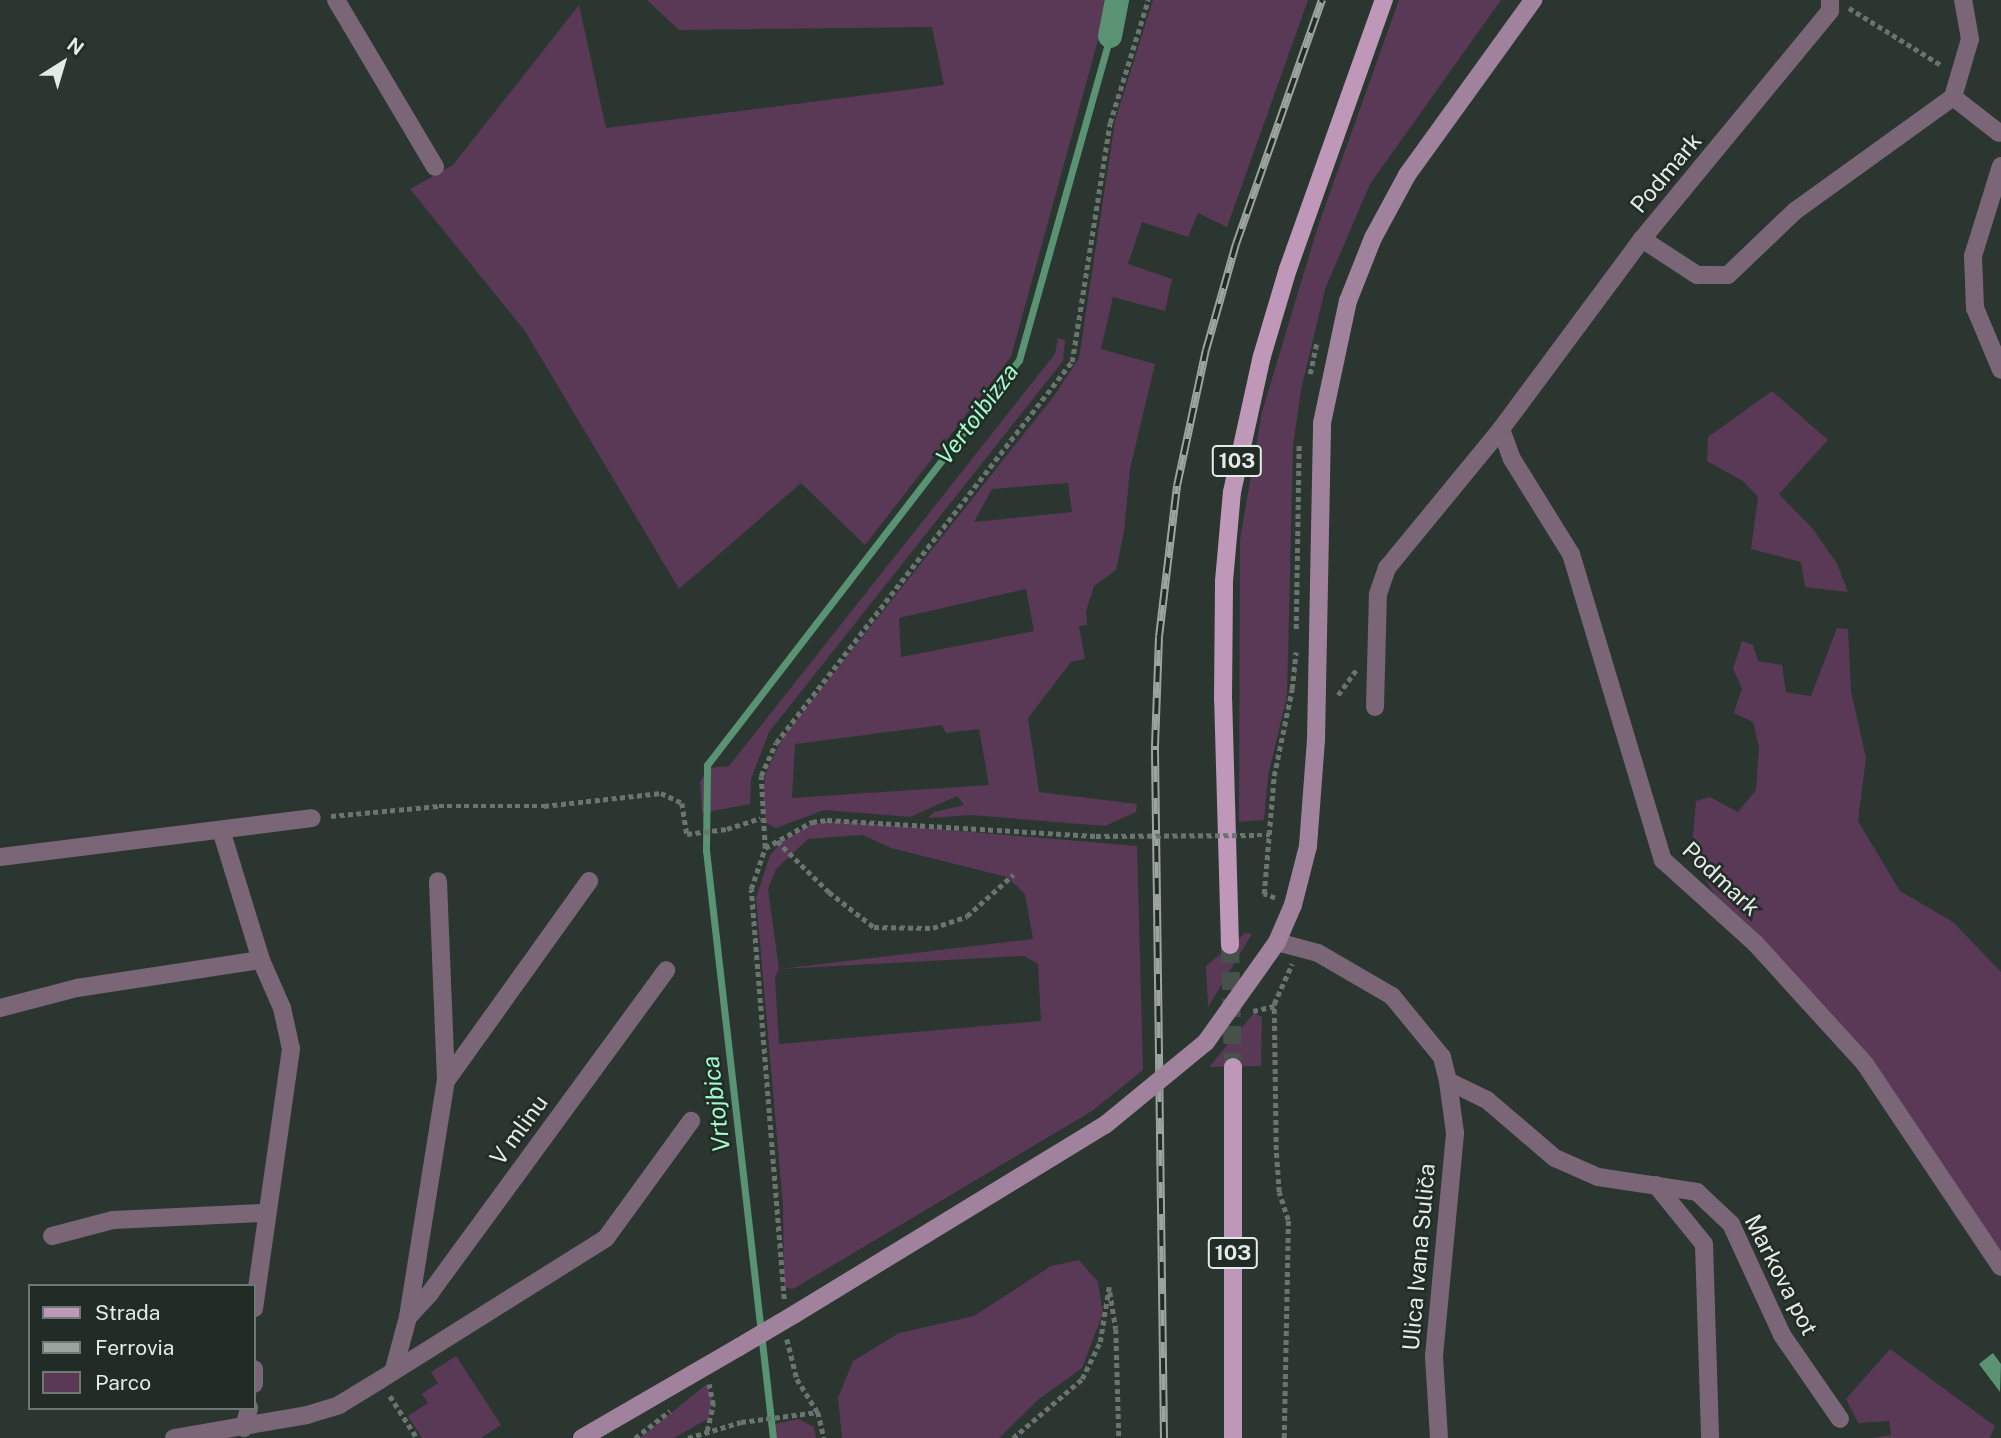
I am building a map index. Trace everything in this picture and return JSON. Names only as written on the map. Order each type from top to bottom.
[{"type":"main road","name":"103","points":[[1230,945],[1223,647],[1232,492],[1262,355],[1288,270],[1384,0]]},
{"type":"main road","name":"103","points":[[1233,1067],[1233,1438]]},
{"type":"street","points":[[336,0],[435,167]]},
{"type":"street","points":[[588,1437],[1105,1125],[1206,1042],[1277,942],[1293,905],[1311,823],[1322,423],[1344,313],[1373,238],[1407,175],[1533,0]]},
{"type":"street","points":[[1963,0],[1970,39],[1952,97],[2000,135]]},
{"type":"street","name":"Podmark","points":[[1838,3],[1642,239],[1698,275],[1728,275],[1795,211],[1952,97]]},
{"type":"street","points":[[2001,166],[1973,256],[1975,309],[2001,370]]},
{"type":"street","points":[[1375,706],[1378,594],[1387,568],[1501,429],[1642,239]]},
{"type":"street","name":"Podmark","points":[[1501,429],[1512,458],[1571,554],[1663,860],[1755,943],[1865,1064],[2001,1267]]},
{"type":"street","points":[[0,857],[312,818]]},
{"type":"street","points":[[221,830],[261,960],[282,1008],[291,1049],[286,1104],[264,1213],[256,1289]]},
{"type":"street","name":"V mlinu","points":[[387,1375],[408,1317],[446,1081],[438,881]]},
{"type":"street","name":"V mlinu","points":[[446,1081],[589,881]]},
{"type":"street","points":[[1277,942],[1302,947],[1352,969],[1392,996],[1442,1057],[1448,1081]]},
{"type":"street","points":[[0,1008],[77,988],[261,960]]},
{"type":"street","name":"V mlinu","points":[[408,1317],[438,1282],[666,970]]},
{"type":"street","name":"Markova pot","points":[[1448,1081],[1487,1100],[1555,1158],[1598,1177],[1698,1192],[1731,1224],[1782,1335],[1840,1419]]},
{"type":"street","name":"Ulica Ivana Suliča","points":[[1439,1438],[1434,1356],[1455,1133],[1448,1081]]},
{"type":"street","points":[[174,1438],[244,1428],[339,1405],[606,1238],[691,1121]]},
{"type":"street","points":[[1656,1185],[1704,1244],[1710,1438]]},
{"type":"street","points":[[52,1236],[140,1217],[264,1213]]},
{"type":"street","points":[[244,1428],[248,1410]]},
{"type":"path","points":[[824,1438],[818,1412],[797,1379],[788,1353],[789,1318],[751,889],[765,848],[760,818],[761,776],[776,743],[1072,362],[1110,123],[1148,0]]},
{"type":"path","points":[[1838,3],[1959,75]]},
{"type":"path","points":[[1264,894],[1278,751]]},
{"type":"path","points":[[312,818],[439,806],[544,806],[661,793],[673,795],[682,803],[687,834],[727,829],[760,818]]},
{"type":"path","points":[[765,848],[813,822],[827,820],[1096,835],[1270,835]]},
{"type":"path","points":[[777,841],[829,892],[874,927],[933,928],[967,916],[1013,875]]},
{"type":"path","points":[[1284,1438],[1289,1220],[1279,1192],[1274,1004],[1302,947]]},
{"type":"path","points":[[1013,1438],[1082,1379],[1100,1342],[1109,1287],[1116,1329],[1119,1438]]},
{"type":"path","points":[[387,1375],[417,1438]]},
{"type":"path","points":[[707,1380],[713,1405],[707,1431]]},
{"type":"path","points":[[688,1438],[741,1422],[818,1412]]},
{"type":"green space","points":[[647,0],[1109,0],[1011,357],[865,545],[801,483],[679,589],[525,331],[410,189],[453,165],[579,5],[606,128],[944,85],[932,27],[679,30]]},
{"type":"green space","points":[[1153,0],[1308,0],[1227,227],[1198,213],[1188,237],[1142,222],[1128,264],[1172,279],[1165,311],[1113,297],[1101,349],[1155,364],[1130,469],[1124,532],[1116,570],[1094,586],[1086,611],[1087,625],[1079,626],[1085,659],[1071,662],[1028,718],[1039,792],[1137,804],[1136,812],[1105,826],[972,815],[928,818],[934,812],[964,805],[957,796],[910,817],[824,810],[776,828],[766,823],[763,802],[765,775],[783,737],[1054,396],[1079,358],[1115,121]],"holes":[[[1068,483],[1072,512],[974,522],[992,489]],[[1026,589],[1034,631],[901,657],[899,618]],[[942,725],[946,733],[979,729],[989,785],[792,798],[795,744]]]},
{"type":"green space","points":[[1399,0],[1501,0],[1370,184],[1325,289],[1301,390],[1293,446],[1287,696],[1268,776],[1264,820],[1239,822],[1240,540],[1262,412],[1318,226]]},
{"type":"green space","points":[[1058,338],[1065,340],[1063,361],[769,732],[751,779],[750,804],[702,813],[700,782],[709,768],[729,766],[1055,354]]},
{"type":"green space","points":[[1772,391],[1828,440],[1779,494],[1813,529],[1837,564],[1848,592],[1805,587],[1801,562],[1751,549],[1758,497],[1743,481],[1707,461],[1708,437]]},
{"type":"green space","points":[[1837,628],[1848,629],[1851,691],[1866,758],[1858,821],[1900,891],[1953,922],[2001,972],[2001,1251],[1926,1149],[1730,917],[1708,884],[1692,847],[1696,801],[1710,797],[1738,812],[1756,790],[1759,747],[1753,722],[1734,713],[1742,688],[1733,669],[1742,641],[1753,645],[1758,661],[1782,665],[1786,692],[1811,696]]},
{"type":"green space","points":[[841,821],[1137,846],[1143,1070],[1092,1111],[793,1289],[784,1287],[783,1206],[756,898],[770,855],[782,842],[810,824]],"holes":[[[863,835],[891,848],[1007,877],[1025,894],[1033,939],[779,969],[768,889],[776,869],[808,839]],[[1024,956],[1038,964],[1041,1021],[779,1044],[775,978],[779,969]]]},
{"type":"green space","points":[[1245,933],[1252,934],[1208,1007],[1206,966]]},
{"type":"green space","points":[[1254,1013],[1262,1017],[1261,1066],[1209,1067]]},
{"type":"green space","points":[[1079,1260],[1098,1282],[1103,1313],[1082,1368],[1039,1399],[999,1438],[842,1438],[838,1398],[853,1361],[899,1333],[974,1316],[1051,1266]]},
{"type":"green space","points":[[1890,1349],[1995,1426],[1990,1438],[1872,1438],[1891,1435],[1889,1421],[1858,1423],[1846,1399]]},
{"type":"green space","points":[[456,1356],[501,1425],[481,1438],[422,1438],[408,1416],[428,1403],[422,1394],[438,1383],[431,1372]]},
{"type":"green space","points":[[707,1384],[712,1398],[709,1418],[674,1438],[640,1438]]},
{"type":"green space","points":[[798,1419],[814,1427],[816,1438],[772,1438],[771,1425]]},
{"type":"shaded area","points":[[1993,1353],[2001,1364],[2000,1392],[1979,1364]]},
{"type":"waterway","name":"Vertoibizza","points":[[1110,36],[1117,0]]},
{"type":"waterway","name":"Vertoibizza","points":[[773,1438],[706,850],[707,765],[1019,360],[1110,36]]},
{"type":"tunnel","points":[[1230,945],[1233,1067]]},
{"type":"railway","points":[[1164,1438],[1155,746],[1159,637],[1177,486],[1206,350],[1236,244],[1322,0]]},
{"type":"water label","name":"Vrtojbica","points":[[716,1104]]}]
